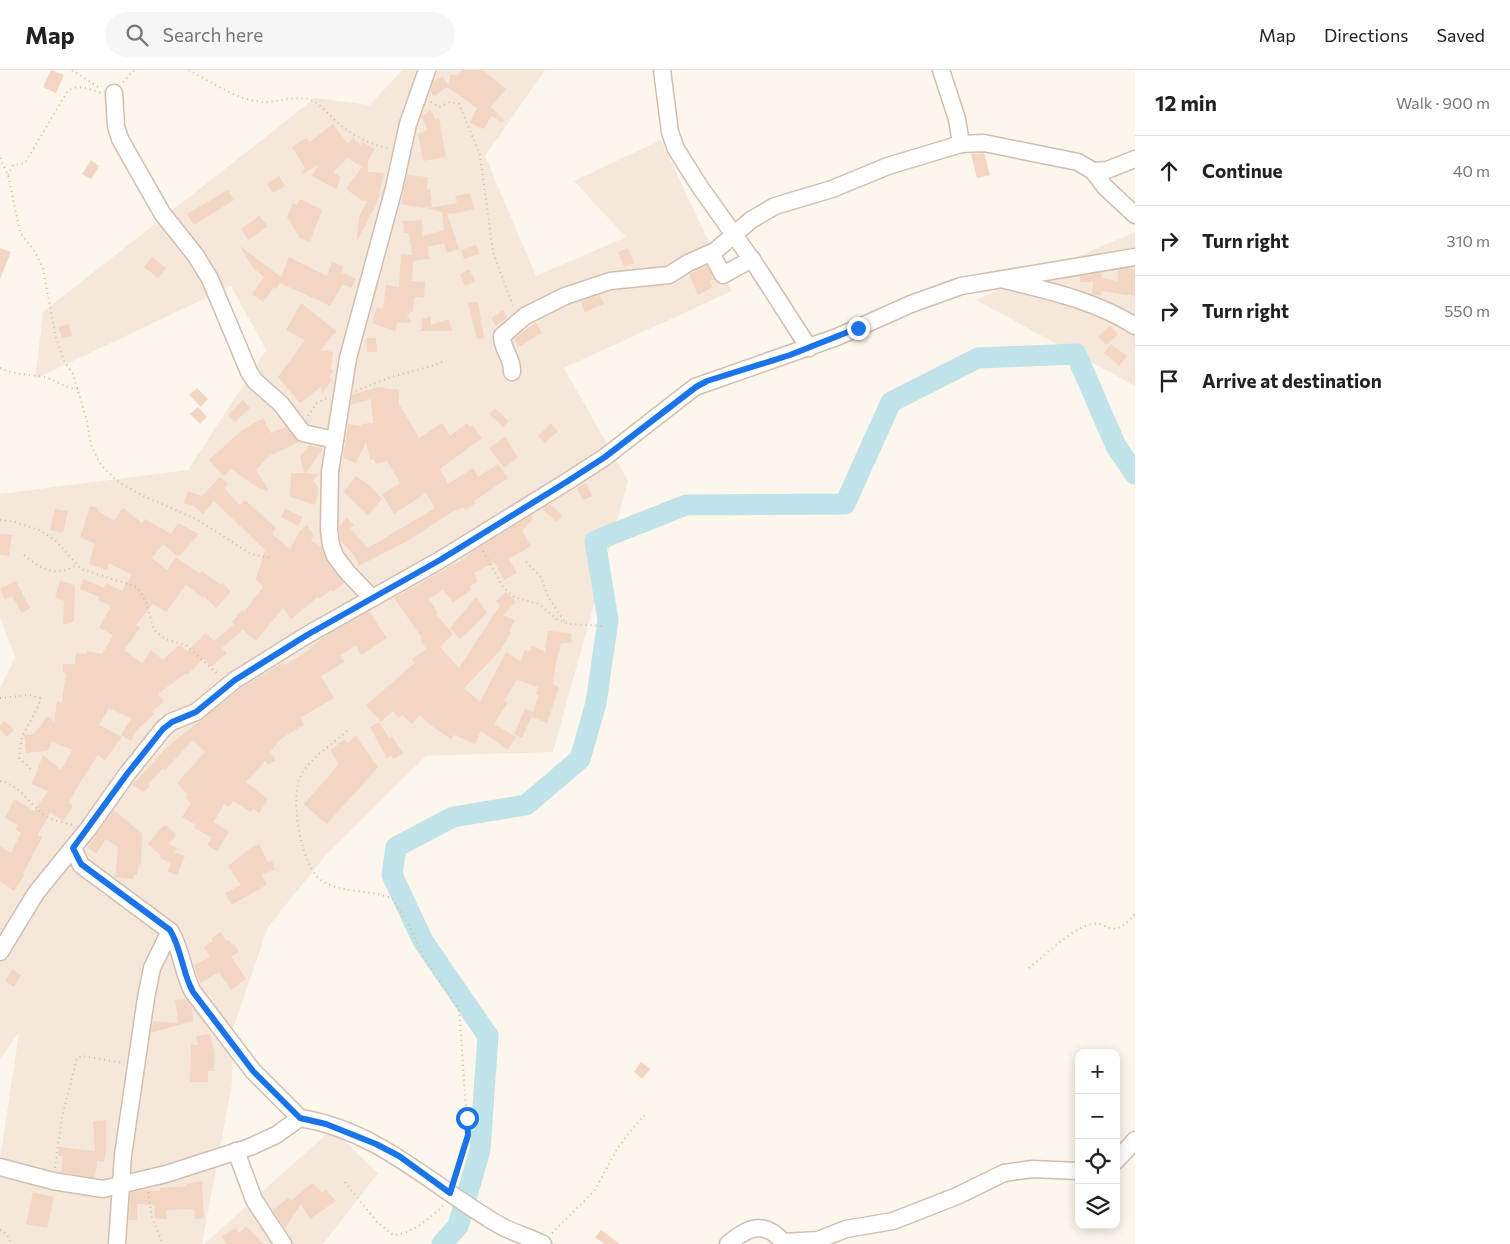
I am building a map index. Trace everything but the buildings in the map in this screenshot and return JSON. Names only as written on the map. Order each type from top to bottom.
[{"type":"street","points":[[372,598],[348,573],[335,556],[331,545],[328,530],[330,472],[348,358],[403,150],[408,124],[427,70]]},
{"type":"street","points":[[662,70],[670,132],[676,149],[700,187],[752,259],[809,348]]},
{"type":"street","points":[[941,70],[958,118],[961,144]]},
{"type":"street","points":[[109,92],[120,139],[162,213],[196,256],[210,279],[243,362],[255,381],[281,404],[307,436],[335,440]]},
{"type":"street","points":[[512,372],[513,364],[502,345],[502,336],[518,321],[564,296],[596,284],[634,277],[665,276],[694,259],[711,253],[751,220],[780,204],[832,189],[888,166],[961,144],[984,143],[1072,160],[1093,171],[1105,187],[1135,216]]},
{"type":"street","points":[[1093,171],[1107,170],[1135,159]]},
{"type":"street","points":[[711,253],[723,276],[752,259]]},
{"type":"street","points":[[0,952],[36,893],[88,829],[163,729],[172,722],[196,712],[235,680],[307,635],[476,538],[605,457],[696,387],[707,381],[809,348],[961,286],[998,278],[1135,257]]},
{"type":"street","points":[[998,278],[1078,300],[1102,309],[1135,326]]},
{"type":"street","points":[[73,848],[81,864],[170,930],[176,940],[185,977],[193,992],[247,1064],[300,1118],[326,1124],[382,1146],[502,1227],[542,1243]]},
{"type":"street","points":[[117,1244],[123,1155],[135,1065],[152,968],[170,930]]},
{"type":"street","points":[[0,1167],[53,1182],[102,1189],[122,1186],[236,1151],[276,1136],[300,1118]]},
{"type":"street","points":[[1120,1157],[1135,1140]]},
{"type":"street","points":[[236,1151],[254,1200],[283,1244]]},
{"type":"street","points":[[728,1244],[745,1231],[757,1227],[770,1230],[784,1243],[818,1240],[846,1229],[893,1221],[957,1196],[1004,1173],[1032,1168],[1075,1171]]},
{"type":"street","points":[[502,1227],[511,1244]]},
{"type":"path","points":[[189,70],[251,100],[262,102],[305,99],[314,102],[359,138],[384,148],[403,150]]},
{"type":"path","points":[[7,174],[13,165],[25,162],[50,118],[71,88],[81,87],[101,93],[109,92]]},
{"type":"path","points":[[420,88],[436,106],[454,102],[461,105],[474,136],[483,172],[493,252],[518,321]]},
{"type":"path","points":[[0,158],[7,174],[20,232],[40,260],[43,269],[56,338],[78,389],[87,421],[91,445],[96,457],[108,474],[139,494],[196,519],[247,552],[272,558]]},
{"type":"path","points":[[0,171],[7,174]]},
{"type":"path","points":[[300,429],[317,403],[446,360]]},
{"type":"path","points":[[0,368],[14,374],[44,377],[71,389],[78,389]]},
{"type":"path","points":[[0,520],[27,525],[47,534],[63,548],[76,565],[138,588],[146,602],[154,630],[165,639],[186,646],[217,674],[235,680]]},
{"type":"path","points":[[476,538],[504,587],[514,597],[539,604],[558,620],[576,626],[602,626]]},
{"type":"path","points":[[24,556],[35,564],[55,572],[69,570],[76,565]]},
{"type":"path","points":[[526,562],[541,577],[548,597],[565,622]]},
{"type":"path","points":[[0,698],[30,695],[40,698],[39,705],[19,746],[20,758],[32,770]]},
{"type":"path","points":[[345,1182],[377,1222],[393,1235],[400,1235],[420,1225],[454,1196],[468,1135],[459,1009],[424,958],[411,929],[393,899],[346,889],[322,880],[310,866],[304,852],[295,806],[299,779],[309,764],[347,731]]},
{"type":"path","points":[[0,781],[16,787],[32,806],[49,818],[88,829]]},
{"type":"path","points":[[1029,968],[1060,942],[1083,927],[1096,923],[1113,929],[1121,928],[1135,914]]},
{"type":"path","points":[[53,1182],[62,1117],[77,1058],[83,1056],[135,1065]]},
{"type":"path","points":[[542,1243],[595,1190],[617,1149],[632,1128],[645,1115]]},
{"type":"path","points":[[144,1180],[150,1199],[152,1218],[163,1244]]},
{"type":"path","points":[[0,1230],[7,1234],[11,1244]]},
{"type":"shaded area","points":[[402,70],[545,70],[485,156],[536,276],[626,237],[574,181],[661,140],[732,291],[564,368],[628,481],[553,752],[426,756],[326,855],[268,927],[233,1029],[232,1084],[202,1244],[0,1244],[0,1160],[19,1032],[0,1059],[0,689],[15,657],[0,617],[0,494],[188,470],[266,350],[231,286],[35,379],[43,312],[315,98],[370,105]]},
{"type":"shaded area","points":[[1135,232],[1135,386],[976,300]]},
{"type":"shaded area","points":[[332,1129],[378,1173],[323,1244],[204,1244]]},
{"type":"waterway","points":[[442,1244],[458,1226],[480,1150],[488,1036],[423,941],[392,875],[396,847],[453,817],[526,805],[580,759],[596,703],[608,620],[595,541],[686,505],[845,504],[891,402],[978,358],[1076,354],[1116,446],[1135,474]]},
{"type":"route","points":[[467,1118],[468,1135],[450,1193],[387,1149],[326,1124],[300,1118],[253,1071],[193,992],[185,977],[176,940],[170,930],[158,919],[113,890],[94,875],[81,864],[73,848],[127,774],[163,729],[172,722],[196,712],[235,680],[307,635],[510,518],[605,457],[696,387],[707,381],[837,338],[858,328]]}]
